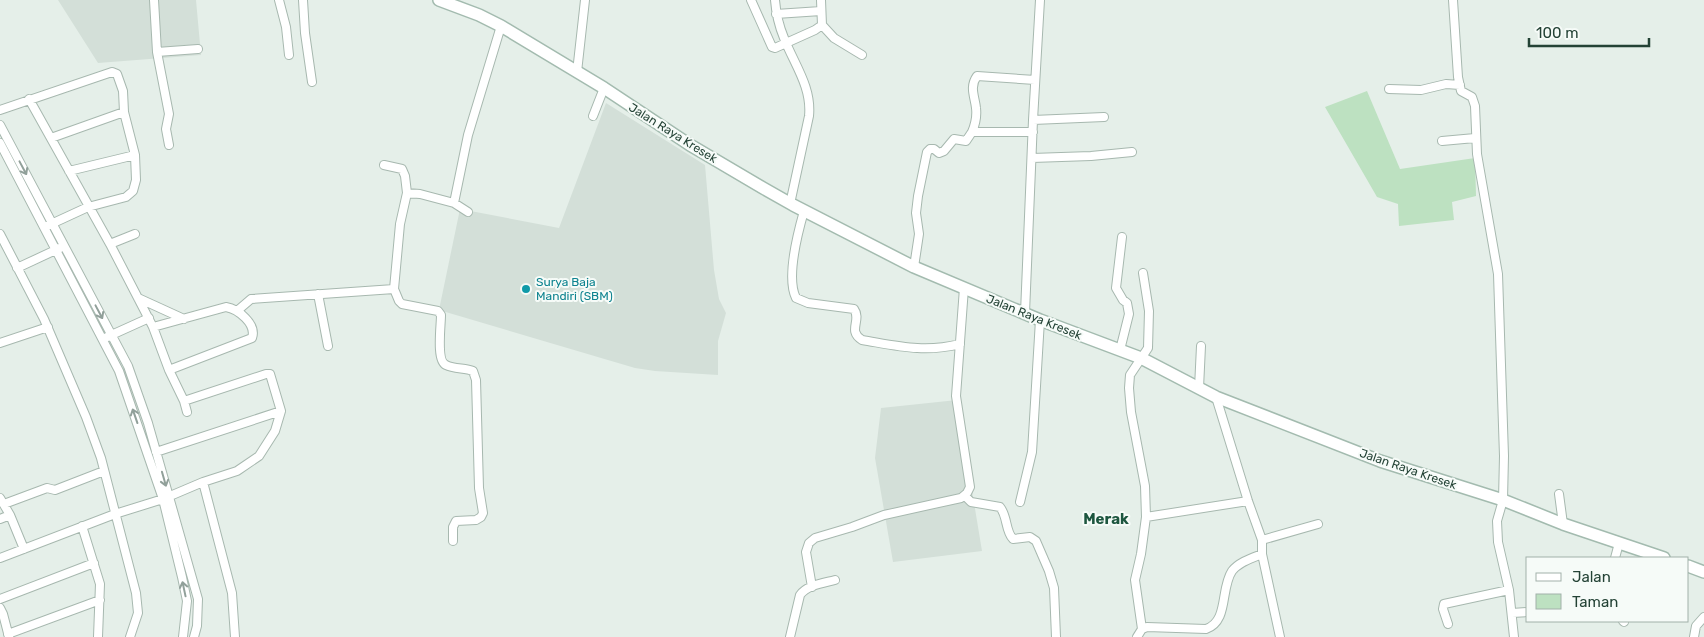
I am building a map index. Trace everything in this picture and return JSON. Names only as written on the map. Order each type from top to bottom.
[{"type":"main road","name":"Jalan Raya Kresek","points":[[438,0],[467,5],[604,88],[690,145],[790,204],[914,267],[1040,320],[1141,358],[1216,397],[1380,461],[1503,500],[1563,524],[1661,557]]},
{"type":"main road","points":[[1689,566],[1704,572]]},
{"type":"street","points":[[154,0],[157,52],[168,110],[166,129],[169,146]]},
{"type":"street","points":[[279,0],[286,27],[290,55]]},
{"type":"street","points":[[303,0],[305,33],[312,82]]},
{"type":"street","points":[[577,72],[585,0]]},
{"type":"street","points":[[751,0],[772,47],[775,48],[822,25]]},
{"type":"street","points":[[775,0],[776,14],[786,43],[811,102],[790,204]]},
{"type":"street","points":[[821,0],[822,25],[834,38],[862,55]]},
{"type":"street","points":[[1025,313],[1040,0]]},
{"type":"street","points":[[1453,0],[1460,85],[1461,91],[1472,97],[1475,106],[1476,138],[1498,274],[1504,456],[1503,500],[1497,520],[1498,542],[1510,590],[1514,637]]},
{"type":"street","points":[[776,14],[821,11]]},
{"type":"street","points":[[454,203],[468,135],[501,26]]},
{"type":"street","points":[[157,52],[198,49]]},
{"type":"street","points":[[0,110],[115,72],[117,74],[135,155],[136,180],[134,191],[126,197],[88,207],[48,225]]},
{"type":"street","points":[[914,267],[919,234],[916,213],[927,152],[930,149],[934,149],[939,153],[944,151],[954,139],[966,142],[975,126],[976,107],[973,98],[974,83],[977,76],[1035,80]]},
{"type":"street","points":[[1389,89],[1421,90],[1446,84],[1460,85]]},
{"type":"street","points":[[593,116],[604,88]]},
{"type":"street","points":[[29,99],[110,244],[154,328],[187,412]]},
{"type":"street","points":[[51,138],[124,112]]},
{"type":"street","points":[[1033,120],[1104,117]]},
{"type":"street","points":[[0,125],[3,138],[60,248],[119,371],[166,497],[198,599],[197,626],[194,637]]},
{"type":"street","points":[[972,132],[1033,132]]},
{"type":"street","points":[[1442,141],[1476,138]]},
{"type":"street","points":[[0,143],[48,225]]},
{"type":"street","points":[[1032,158],[1091,156],[1132,152]]},
{"type":"street","points":[[69,171],[135,155]]},
{"type":"street","points":[[384,165],[402,169],[405,176],[407,193],[400,224],[394,289],[399,302],[438,311],[441,315],[440,356],[442,362],[446,365],[474,372],[476,380],[479,488],[483,513],[476,520],[456,521],[453,527],[454,541]]},
{"type":"street","points":[[407,193],[420,194],[454,203],[468,212]]},
{"type":"street","points":[[804,211],[796,239],[793,265],[793,292],[796,298],[808,302],[854,309],[856,314],[854,331],[856,336],[862,340],[918,349],[938,349],[960,344]]},
{"type":"street","points":[[0,234],[48,327],[86,417],[104,471],[136,594],[138,613],[130,637]]},
{"type":"street","points":[[110,244],[136,234]]},
{"type":"street","points":[[1120,350],[1129,314],[1127,303],[1116,288],[1122,237]]},
{"type":"street","points":[[17,268],[60,248]]},
{"type":"street","points":[[60,248],[112,336],[128,368],[148,423],[166,497],[187,601],[182,637]]},
{"type":"street","points":[[1142,629],[1135,580],[1146,517],[1146,486],[1131,412],[1129,388],[1130,375],[1148,348],[1148,300],[1143,273]]},
{"type":"street","points":[[964,288],[956,396],[970,486],[965,496]]},
{"type":"street","points":[[237,311],[251,299],[394,289]]},
{"type":"street","points":[[318,294],[328,346]]},
{"type":"street","points":[[138,298],[184,319]]},
{"type":"street","points":[[154,328],[226,307],[237,311],[253,327],[252,338],[169,370]]},
{"type":"street","points":[[104,339],[148,318]]},
{"type":"street","points":[[1020,502],[1032,452],[1040,320]]},
{"type":"street","points":[[0,343],[48,327]]},
{"type":"street","points":[[1199,388],[1202,346]]},
{"type":"street","points":[[119,371],[128,368]]},
{"type":"street","points":[[0,558],[82,526],[237,471],[259,456],[275,431],[281,411],[270,374],[184,401]]},
{"type":"street","points":[[1216,397],[1262,540],[1262,554],[1280,637]]},
{"type":"street","points":[[156,452],[281,411]]},
{"type":"street","points":[[24,549],[2,501],[47,488],[56,490],[104,471]]},
{"type":"street","points":[[203,482],[232,593],[235,637]]},
{"type":"street","points":[[1559,494],[1563,524]]},
{"type":"street","points":[[812,587],[806,552],[809,543],[815,538],[884,515],[965,496]]},
{"type":"street","points":[[965,496],[971,502],[1000,507],[1006,516],[1008,533],[1013,539],[1030,537],[1036,541],[1053,583],[1056,637]]},
{"type":"street","points":[[1146,517],[1248,501]]},
{"type":"street","points":[[0,519],[10,515]]},
{"type":"street","points":[[1262,540],[1318,524]]},
{"type":"street","points":[[82,526],[100,584],[98,637]]},
{"type":"street","points":[[1615,557],[1619,543]]},
{"type":"street","points":[[1137,637],[1142,629],[1148,627],[1207,633],[1220,617],[1226,583],[1232,572],[1239,565],[1262,554]]},
{"type":"street","points":[[0,599],[94,563]]},
{"type":"street","points":[[790,637],[800,595],[803,591],[835,580]]},
{"type":"street","points":[[1448,624],[1443,610],[1444,604],[1510,590]]},
{"type":"street","points":[[0,608],[8,636],[100,600]]},
{"type":"street","points":[[1512,613],[1526,612]]},
{"type":"street","points":[[1694,637],[1696,626],[1704,617]]},
{"type":"shaded area","points":[[58,0],[196,0],[201,55],[98,63]]},
{"type":"shaded area","points":[[606,103],[705,165],[714,270],[719,299],[726,313],[718,341],[718,375],[635,368],[439,310],[460,209],[559,228]]},
{"type":"shaded area","points":[[957,400],[982,551],[893,562],[875,458],[881,408]]},
{"type":"green space","points":[[1367,91],[1400,169],[1475,158],[1476,196],[1452,202],[1454,220],[1399,226],[1398,204],[1377,197],[1325,107]]},
{"type":"place","name":"Surya Baja Mandiri (SBM)","points":[[526,289]]},
{"type":"district","name":"Merak","points":[[1106,519]]}]
